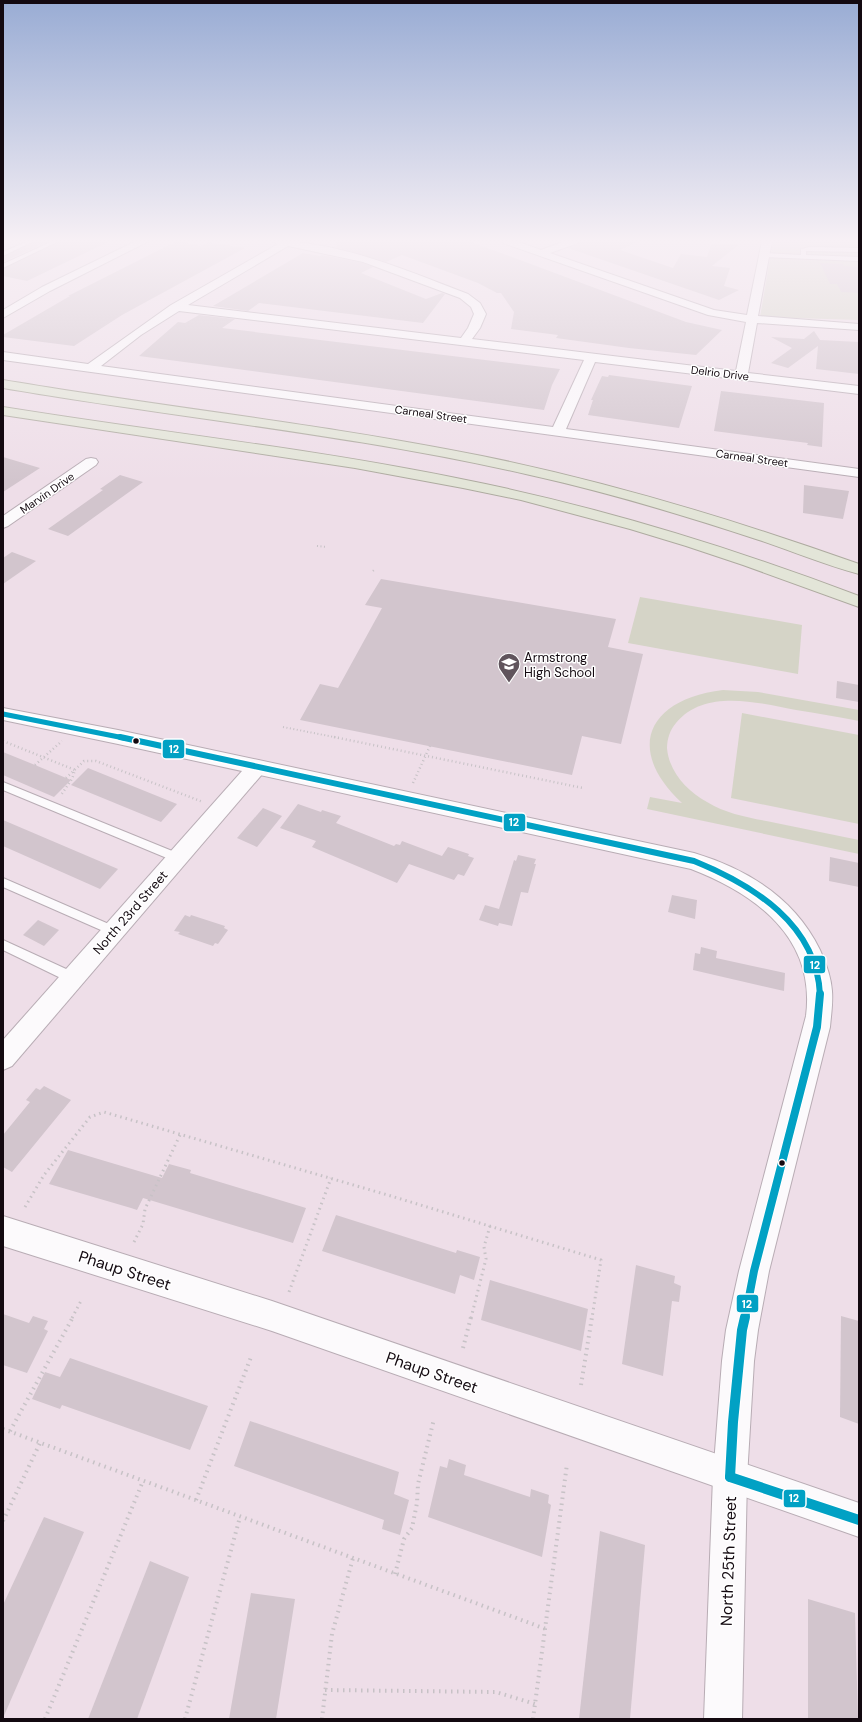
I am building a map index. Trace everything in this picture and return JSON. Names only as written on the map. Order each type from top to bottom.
[{"type":"highway","points":[[3,384],[122,404],[382,442],[516,467],[598,486],[712,519],[859,569]]},
{"type":"highway","points":[[3,411],[398,471],[474,486],[614,520],[716,551],[859,602]]},
{"type":"highway","points":[[3,417],[200,441]]},
{"type":"street","points":[[90,368],[120,344],[154,321]]},
{"type":"street","name":"Delrio Drive","points":[[294,321],[859,390]]},
{"type":"street","points":[[464,342],[477,321]]},
{"type":"street","points":[[741,376],[752,321]]},
{"type":"street","points":[[773,321],[859,327]]},
{"type":"street","name":"Carneal Street","points":[[3,356],[859,473]]},
{"type":"street","points":[[558,431],[591,358]]},
{"type":"street","name":"Marvin Drive","points":[[3,523],[91,462]]},
{"type":"street","name":"North 25th Street","points":[[3,714],[694,861],[716,868],[756,890],[773,903],[795,928],[811,955],[816,970],[820,1005],[817,1027],[754,1271],[742,1330],[733,1422],[730,1476],[723,1719]]},
{"type":"street","name":"North 23rd Street","points":[[3,1058],[257,767]]},
{"type":"street","name":"Phaup Street","points":[[3,1231],[272,1316],[859,1520]]},
{"type":"lane","points":[[3,786],[178,858]]},
{"type":"lane","points":[[3,882],[114,931]]},
{"type":"lane","points":[[3,945],[73,978]]},
{"type":"path","points":[[317,546],[327,548]]},
{"type":"path","points":[[283,727],[583,788]]},
{"type":"path","points":[[35,765],[67,737]]},
{"type":"path","points":[[3,741],[75,770]]},
{"type":"path","points":[[413,783],[430,746]]},
{"type":"path","points":[[66,778],[84,761],[96,761],[207,804]]},
{"type":"path","points":[[60,796],[67,784],[75,775],[75,770]]},
{"type":"path","points":[[25,1207],[44,1175],[90,1117],[104,1112],[331,1178],[601,1260],[581,1385]]},
{"type":"path","points":[[134,1242],[143,1224],[145,1209],[180,1135]]},
{"type":"path","points":[[289,1292],[331,1178]]},
{"type":"path","points":[[463,1348],[486,1258],[484,1247],[490,1226]]},
{"type":"path","points":[[10,1431],[46,1363],[54,1353],[82,1299]]},
{"type":"path","points":[[196,1500],[251,1357]]},
{"type":"path","points":[[395,1574],[404,1539],[412,1528],[417,1503],[418,1484],[434,1419]]},
{"type":"path","points":[[3,1429],[546,1629]]},
{"type":"path","points":[[3,1521],[40,1442]]},
{"type":"path","points":[[533,1719],[567,1464]]},
{"type":"path","points":[[44,1719],[143,1481]]},
{"type":"path","points":[[185,1719],[240,1517]]},
{"type":"path","points":[[322,1719],[332,1634],[353,1558]]},
{"type":"path","points":[[325,1690],[496,1692],[535,1704]]},
{"type":"shaded area","points":[[640,597],[802,625],[798,674],[628,643]]},
{"type":"shaded area","points":[[723,690],[758,692],[859,710],[859,721],[766,704],[733,701],[717,702],[702,705],[688,712],[676,723],[669,735],[667,748],[668,757],[675,773],[686,786],[700,798],[723,810],[749,818],[859,840],[859,854],[647,809],[650,797],[682,803],[664,783],[653,764],[650,746],[653,730],[662,715],[677,704],[697,695]]},
{"type":"shaded area","points":[[742,713],[859,735],[859,824],[731,798]]},
{"type":"building","points":[[26,321],[112,321],[74,346],[3,337],[3,335]]},
{"type":"building","points":[[188,321],[232,321],[222,328],[560,369],[552,385],[544,410],[139,356],[178,322],[185,323]]},
{"type":"building","points":[[410,321],[424,321],[423,323]]},
{"type":"building","points":[[512,321],[684,321],[722,330],[696,355],[556,338],[558,335],[511,329]]},
{"type":"building","points":[[814,331],[820,340],[859,342],[859,374],[816,369],[818,346],[788,368],[771,363],[792,348],[771,337],[804,339]]},
{"type":"building","points":[[609,375],[692,386],[679,428],[588,415],[593,400],[591,400],[602,376],[608,377]]},
{"type":"building","points":[[721,391],[824,403],[822,447],[807,445],[808,443],[714,431]]},
{"type":"building","points":[[3,457],[40,468],[3,492]]},
{"type":"building","points":[[120,475],[143,482],[68,536],[48,529],[103,490],[100,489]]},
{"type":"building","points":[[804,485],[849,491],[843,519],[803,513]]},
{"type":"building","points":[[12,552],[36,561],[3,584],[3,558]]},
{"type":"building","points":[[381,579],[616,619],[608,647],[643,654],[621,744],[582,736],[572,775],[300,720],[320,684],[338,688],[382,608],[365,605]]},
{"type":"building","points":[[837,681],[859,685],[859,702],[836,698]]},
{"type":"building","points":[[3,752],[71,780],[54,797],[3,775]]},
{"type":"building","points":[[88,768],[177,804],[161,822],[71,785]]},
{"type":"building","points":[[298,804],[321,812],[322,810],[341,816],[336,823],[394,846],[396,844],[400,845],[402,841],[442,856],[448,847],[469,854],[468,856],[474,858],[464,876],[458,874],[454,880],[409,864],[397,883],[312,847],[316,841],[280,828]]},
{"type":"building","points":[[263,808],[282,816],[257,847],[237,838]]},
{"type":"building","points":[[3,820],[118,869],[100,889],[3,846]]},
{"type":"building","points":[[518,855],[536,859],[534,864],[536,864],[528,893],[521,892],[512,926],[499,923],[498,926],[479,920],[485,905],[499,909],[514,860],[516,861]]},
{"type":"building","points":[[830,857],[859,863],[859,887],[829,881]]},
{"type":"building","points":[[672,895],[697,900],[695,919],[668,912]]},
{"type":"building","points":[[185,915],[190,917],[191,915],[225,926],[224,928],[228,930],[218,944],[215,943],[213,946],[178,934],[180,932],[174,931]]},
{"type":"building","points":[[38,920],[59,930],[44,946],[23,935]]},
{"type":"building","points":[[701,947],[717,951],[716,958],[785,973],[784,991],[693,970],[695,953],[700,954]]},
{"type":"building","points":[[44,1086],[71,1100],[12,1172],[3,1167],[3,1135],[30,1102],[26,1100],[36,1088],[40,1090]]},
{"type":"building","points":[[68,1150],[162,1178],[169,1164],[191,1170],[190,1173],[306,1208],[293,1243],[143,1198],[137,1210],[49,1184]]},
{"type":"building","points":[[336,1215],[456,1253],[457,1250],[480,1257],[474,1280],[460,1275],[455,1294],[322,1251]]},
{"type":"building","points":[[636,1265],[675,1276],[674,1283],[681,1286],[679,1302],[672,1301],[663,1376],[622,1364]]},
{"type":"building","points":[[490,1280],[588,1309],[581,1351],[481,1320]]},
{"type":"building","points":[[3,1314],[29,1323],[33,1316],[48,1321],[44,1329],[48,1331],[27,1373],[3,1365]]},
{"type":"building","points":[[841,1316],[859,1321],[859,1424],[840,1417]]},
{"type":"building","points":[[70,1358],[208,1406],[190,1450],[62,1405],[60,1409],[32,1399],[45,1372],[60,1377]]},
{"type":"building","points":[[250,1421],[399,1472],[394,1494],[409,1500],[400,1535],[382,1529],[384,1520],[234,1466]]},
{"type":"building","points":[[449,1459],[466,1465],[464,1475],[530,1497],[531,1489],[549,1495],[548,1503],[551,1505],[542,1557],[428,1517],[440,1466],[447,1468]]},
{"type":"building","points":[[44,1517],[84,1532],[3,1718],[3,1605]]},
{"type":"building","points":[[600,1531],[645,1545],[630,1719],[579,1719]]},
{"type":"building","points":[[150,1561],[189,1577],[137,1719],[88,1719]]},
{"type":"building","points":[[251,1593],[295,1599],[276,1719],[229,1719]]},
{"type":"building","points":[[808,1599],[855,1613],[858,1719],[808,1719]]},
{"type":"transit line","name":"12","points":[[3,714],[118,737],[694,861],[716,870],[758,893],[793,925],[806,944],[815,966],[820,990],[820,1009],[817,1027],[754,1271],[742,1330],[733,1422],[730,1477]]},
{"type":"transit line","name":"12","points":[[730,1477],[859,1520]]},
{"type":"place","name":"Armstrong High School","points":[[509,684]]}]
